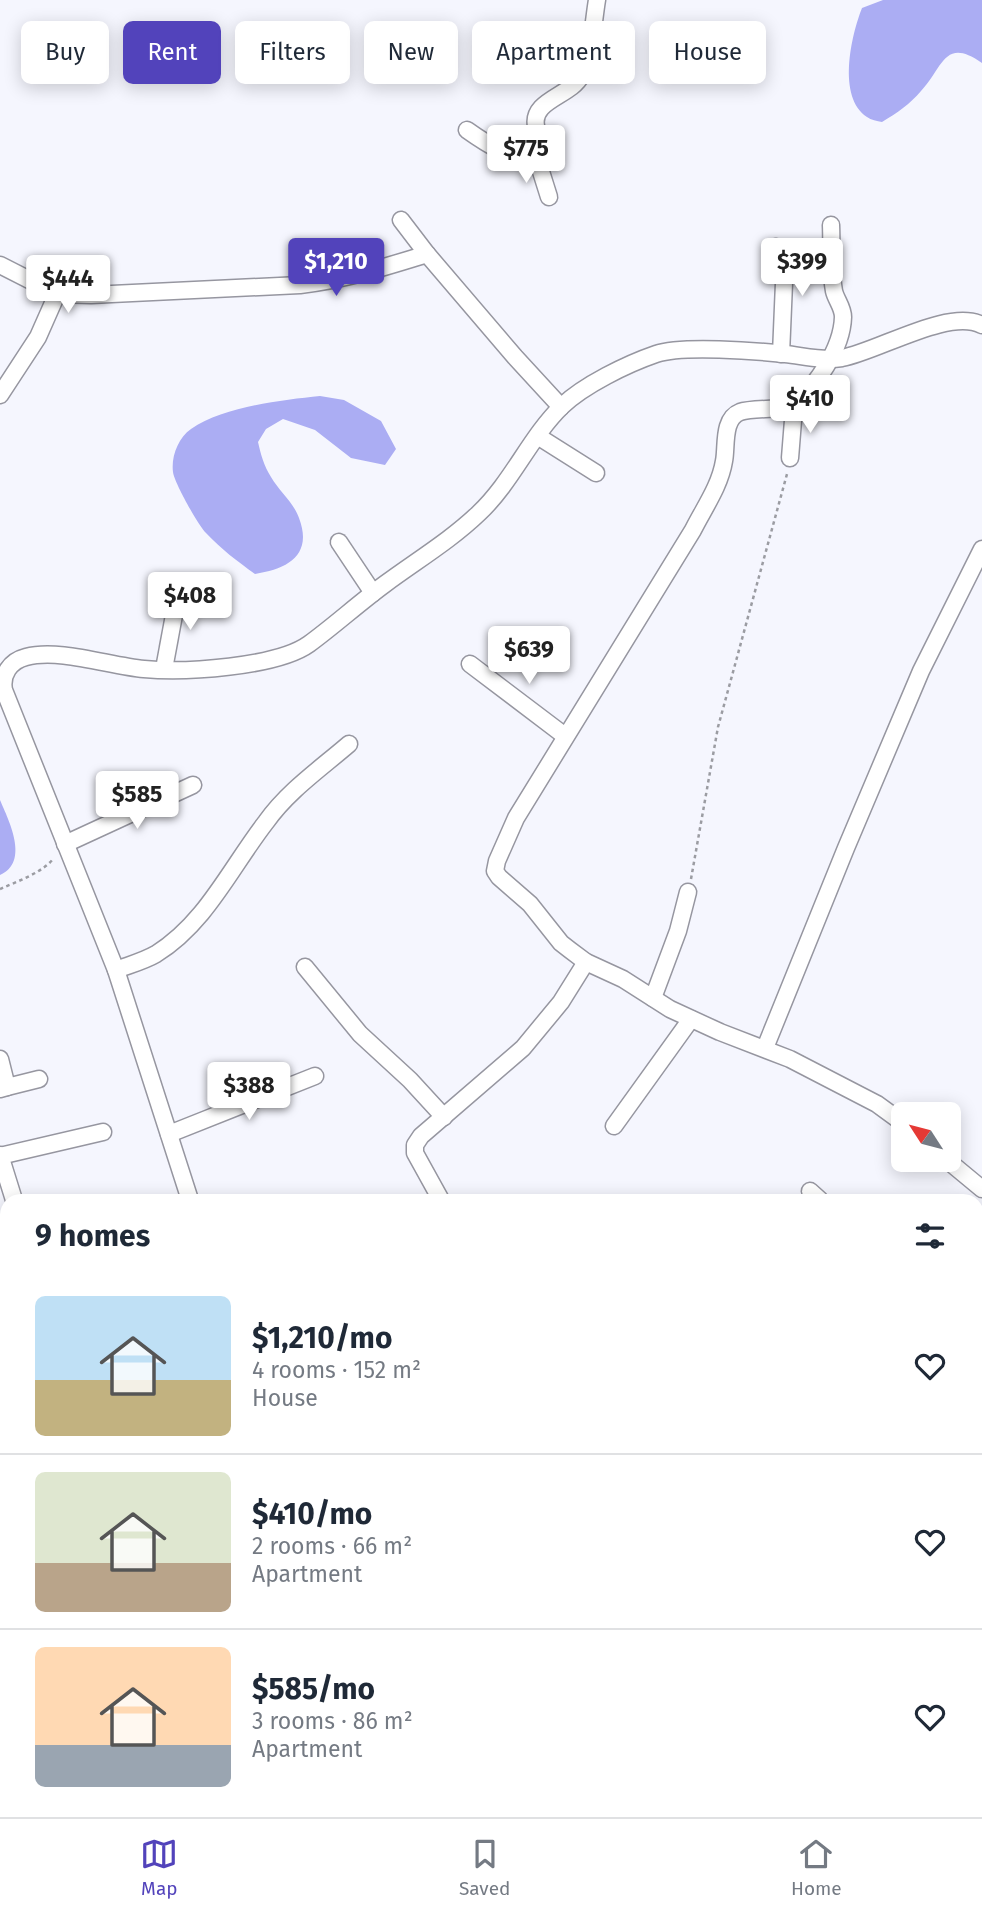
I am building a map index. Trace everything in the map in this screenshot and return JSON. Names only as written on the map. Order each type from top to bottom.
[{"type":"street","points":[[549,197],[538,162],[544,152],[535,125],[536,113],[545,103],[571,89],[580,78],[597,0]]},
{"type":"street","points":[[467,130],[487,144],[523,161],[538,162]]},
{"type":"street","points":[[401,220],[515,357],[561,407]]},
{"type":"street","points":[[790,458],[794,408],[822,374],[841,331],[843,318],[835,294],[831,225]]},
{"type":"street","points":[[776,247],[784,283],[781,354]]},
{"type":"street","points":[[0,265],[57,294],[91,295],[325,282],[427,254]]},
{"type":"street","points":[[0,395],[32,348],[57,294]]},
{"type":"street","points":[[188,1194],[116,970],[5,690],[2,671],[27,656],[50,655],[144,669],[164,669],[270,661],[287,656],[307,645],[476,516],[561,407],[602,379],[656,354],[684,350],[829,359],[866,352],[949,322],[966,321],[982,325]]},
{"type":"street","points":[[794,408],[739,412],[731,420],[718,482],[693,530],[511,827],[495,871],[530,904],[561,943],[586,962],[624,979],[691,1018],[765,1048],[877,1104],[891,1114]]},
{"type":"street","points":[[538,437],[596,473]]},
{"type":"street","points":[[339,542],[373,593]]},
{"type":"street","points":[[765,1048],[921,671],[982,549]]},
{"type":"street","points":[[164,669],[179,588]]},
{"type":"street","points":[[470,664],[565,736]]},
{"type":"street","points":[[116,970],[155,955],[179,936],[211,903],[266,821],[282,803],[349,744]]},
{"type":"street","points":[[65,844],[193,785]]},
{"type":"street","points":[[653,998],[678,931],[688,892]]},
{"type":"street","points":[[438,1194],[415,1153],[415,1145],[421,1136],[523,1048],[561,1002],[586,962]]},
{"type":"street","points":[[305,967],[360,1034],[410,1080],[444,1117]]},
{"type":"street","points":[[614,1126],[691,1018]]},
{"type":"street","points":[[0,1059],[3,1088],[39,1079]]},
{"type":"street","points":[[169,1134],[315,1076]]},
{"type":"street","points":[[12,1194],[0,1155],[103,1132]]},
{"type":"street","points":[[961,1172],[982,1189]]},
{"type":"path","points":[[688,892],[718,727],[790,458]]},
{"type":"path","points":[[0,888],[22,880],[50,863],[65,844]]},
{"type":"shaded area","points":[[883,0],[982,0],[982,63],[960,53],[952,54],[912,100],[882,122],[869,118],[858,108],[849,81],[849,66],[854,34],[862,8]]},
{"type":"shaded area","points":[[320,396],[344,400],[381,421],[396,449],[385,465],[351,458],[315,430],[283,419],[266,429],[258,442],[263,460],[274,482],[297,513],[303,542],[295,558],[287,564],[255,574],[217,544],[198,522],[174,477],[173,460],[176,448],[182,437],[191,429],[219,415],[270,402]]},
{"type":"shaded area","points":[[0,800],[12,830],[16,851],[9,869],[0,875]]}]
